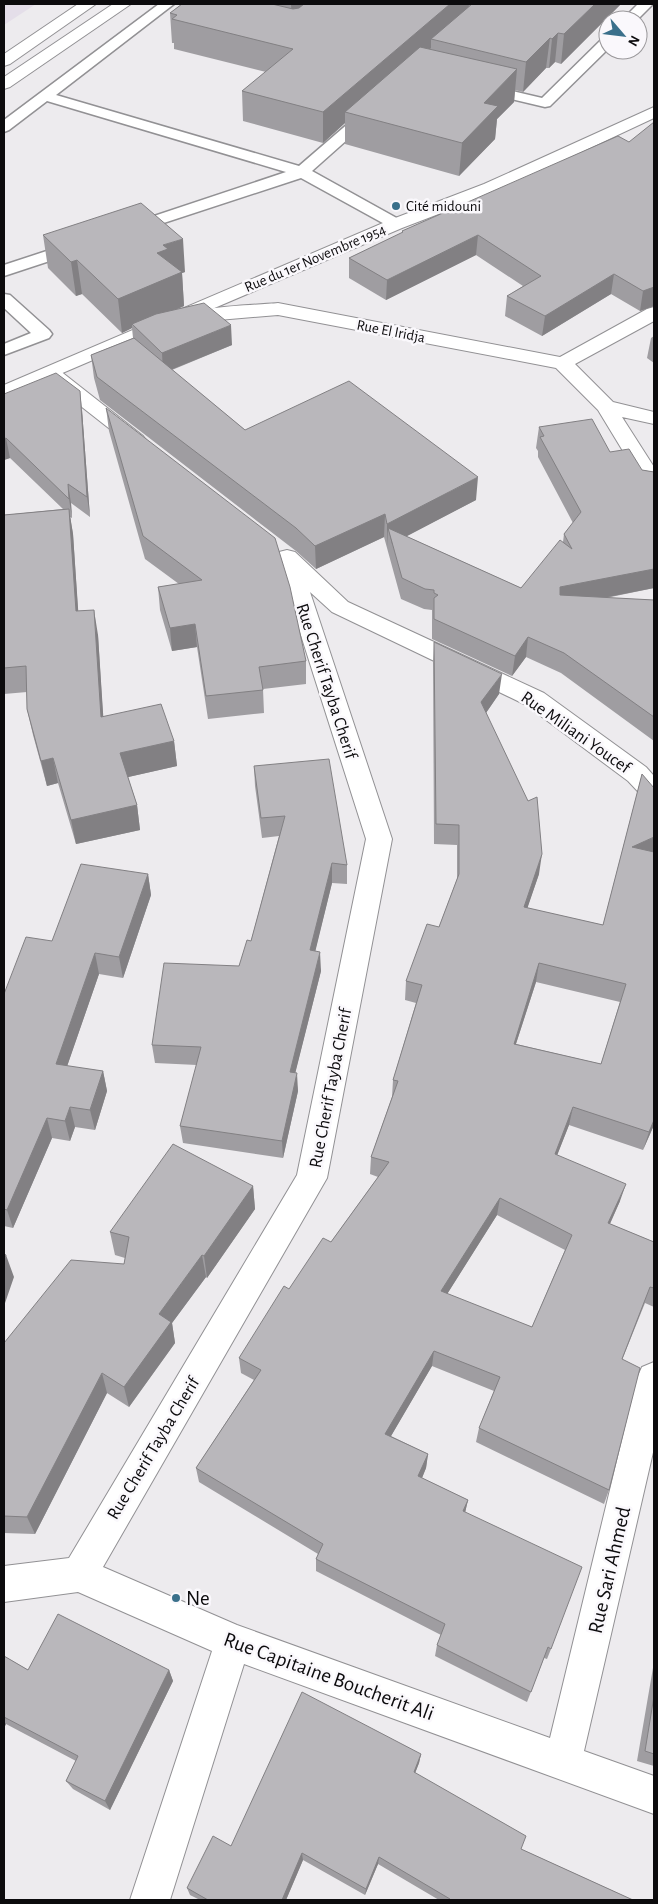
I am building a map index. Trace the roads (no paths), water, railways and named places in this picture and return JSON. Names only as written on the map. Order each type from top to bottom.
[{"type":"street","points":[[6,59],[88,4]]},
{"type":"street","points":[[4,84],[123,4]]},
{"type":"street","points":[[4,94],[35,64]]},
{"type":"street","name":"Rue du 1er Novembre 1954","points":[[4,392],[396,224],[490,188],[654,112]]},
{"type":"street","name":"Rue El Iridja","points":[[113,344],[193,316],[278,310],[563,363]]},
{"type":"street","points":[[654,313],[563,363],[606,406],[654,484]]},
{"type":"street","points":[[50,373],[153,453]]},
{"type":"street","points":[[606,406],[654,418]]},
{"type":"street","name":"Rue Miliani Youcef","points":[[279,551],[340,607],[535,699],[637,774],[654,792]]},
{"type":"street","name":"Rue Cherif Tayba Cherif","points":[[79,1574],[312,1178],[380,839],[279,551]]},
{"type":"street","name":"Rue Sari Ahmed","points":[[563,1761],[654,1378]]},
{"type":"street","points":[[4,1584],[79,1574]]},
{"type":"street","name":"Rue Capitaine Boucherit Ali","points":[[79,1574],[232,1642],[654,1795]]},
{"type":"street","points":[[150,1900],[232,1642]]},
{"type":"lane","points":[[4,128],[167,4]]},
{"type":"lane","points":[[470,85],[545,103],[598,51]]},
{"type":"lane","points":[[45,96],[302,172],[396,224]]},
{"type":"lane","points":[[116,234],[302,172],[379,104]]},
{"type":"lane","points":[[4,271],[88,243]]},
{"type":"lane","points":[[4,299],[43,334],[4,350]]},
{"type":"place","name":"Cité midouni","points":[[396,206]]},
{"type":"place","name":"Ne","points":[[176,1598]]}]
